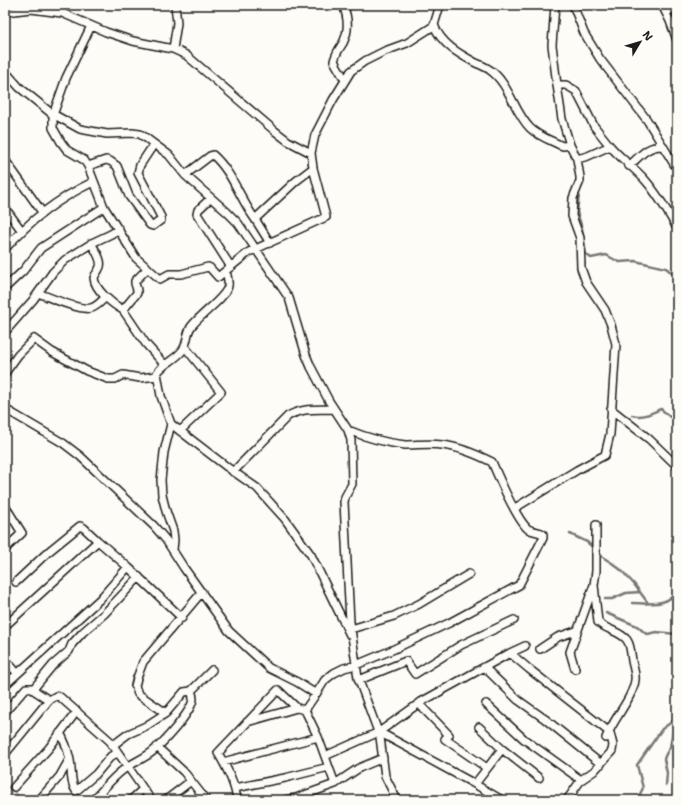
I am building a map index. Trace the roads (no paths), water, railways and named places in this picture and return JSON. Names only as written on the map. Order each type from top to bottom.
[{"type":"street","points":[[172,48],[177,23],[175,5]]},
{"type":"street","points":[[344,5],[347,13],[348,27],[344,42],[336,53],[334,61],[345,80]]},
{"type":"street","points":[[91,26],[66,78],[53,115],[53,128],[67,150],[84,160],[88,166],[104,207],[136,258],[160,279],[169,274],[181,274],[205,267],[210,268],[217,276],[229,269],[255,249],[326,217],[313,168],[311,153],[315,135],[351,71],[365,61],[420,36],[434,25],[440,5]]},
{"type":"street","points":[[515,508],[577,470],[605,455],[610,434],[616,344],[615,336],[605,310],[586,282],[580,268],[580,238],[572,216],[573,198],[580,180],[577,159],[570,145],[562,118],[556,85],[552,45],[555,5]]},
{"type":"street","points":[[573,5],[584,33],[600,59],[647,120],[677,169]]},
{"type":"street","points":[[662,5],[677,40]]},
{"type":"street","points":[[666,13],[677,6]]},
{"type":"street","points":[[5,12],[31,9],[62,13],[106,32],[133,41],[172,48],[186,55],[288,141],[311,153]]},
{"type":"street","points":[[434,25],[437,32],[455,51],[490,70],[500,80],[531,129],[560,145],[570,145]]},
{"type":"street","points":[[5,71],[24,92],[53,115],[80,129],[107,134],[140,134],[169,155],[185,175],[238,223],[289,298],[306,355],[319,382],[348,430],[352,440],[352,484],[344,502],[351,629],[359,680],[379,732],[385,776],[397,800]]},
{"type":"street","points":[[556,85],[566,85],[576,91],[594,126],[610,146],[647,182],[677,228]]},
{"type":"street","points":[[88,166],[106,160],[115,164],[132,202],[150,225],[154,226],[161,220],[161,217],[138,173],[140,165],[154,144]]},
{"type":"street","points":[[629,166],[650,148],[656,145],[663,146]]},
{"type":"street","points":[[577,159],[588,156],[610,146]]},
{"type":"street","points":[[185,175],[213,155],[233,181],[247,207],[270,243]]},
{"type":"street","points":[[5,160],[42,212]]},
{"type":"street","points":[[255,219],[296,181],[313,168]]},
{"type":"street","points":[[5,249],[42,212],[93,182]]},
{"type":"street","points":[[211,198],[198,210],[197,214],[229,269],[228,286],[225,292],[202,314],[189,330],[185,347],[180,353],[164,364],[158,372],[157,376],[161,396],[171,424],[233,472],[257,488],[285,519],[311,555],[353,642]]},
{"type":"street","points":[[5,288],[23,271],[42,248],[104,207]]},
{"type":"street","points":[[5,208],[22,231]]},
{"type":"street","points":[[5,332],[38,293],[53,272],[66,260],[119,229]]},
{"type":"street","points":[[91,244],[101,264],[94,276],[96,285],[106,297],[123,310],[146,344],[164,364]]},
{"type":"street","points":[[123,310],[137,293],[135,282],[148,268]]},
{"type":"street","points":[[38,293],[83,309],[89,309],[96,306],[106,297]]},
{"type":"street","points":[[5,373],[18,355],[34,339],[52,352],[108,379],[115,379],[124,375],[142,378],[157,376]]},
{"type":"street","points":[[180,431],[221,392],[185,347]]},
{"type":"street","points":[[5,409],[63,443],[80,456],[154,526],[166,540],[224,626],[268,668],[297,682],[316,694]]},
{"type":"street","points":[[233,472],[253,450],[273,433],[288,416],[305,409],[334,409]]},
{"type":"street","points":[[611,409],[649,439],[677,466]]},
{"type":"street","points":[[171,424],[164,452],[160,480],[166,512],[173,531],[173,550]]},
{"type":"street","points":[[305,710],[325,680],[334,673],[344,668],[356,665],[449,623],[519,585],[543,538],[543,534],[529,529],[523,522],[492,462],[465,450],[450,446],[404,445],[363,436],[348,430]]},
{"type":"street","points":[[5,549],[22,533],[6,508]]},
{"type":"street","points":[[575,669],[570,652],[576,631],[594,585],[596,571],[596,525]]},
{"type":"street","points":[[16,582],[48,552],[80,526],[128,567],[182,618]]},
{"type":"street","points":[[5,626],[98,541]]},
{"type":"street","points":[[5,685],[100,598],[128,567]]},
{"type":"street","points":[[351,629],[394,616],[419,604],[469,574]]},
{"type":"street","points":[[32,689],[53,665],[69,651],[72,644],[83,632],[108,611],[139,577]]},
{"type":"street","points":[[594,585],[598,622],[602,626],[619,634],[627,641],[630,647],[636,679],[632,690],[608,734]]},
{"type":"street","points":[[166,713],[138,694],[135,686],[143,662],[182,618],[202,592]]},
{"type":"street","points":[[359,680],[406,661],[415,674],[461,645],[514,620]]},
{"type":"street","points":[[540,649],[558,637],[576,631]]},
{"type":"street","points":[[325,756],[379,732],[419,704],[484,667],[525,646]]},
{"type":"street","points":[[510,653],[608,734],[613,745],[612,751],[601,764],[581,780],[566,800]]},
{"type":"street","points":[[5,659],[17,673]]},
{"type":"street","points":[[484,667],[518,700],[545,719],[601,764]]},
{"type":"street","points":[[112,746],[128,734],[146,726],[166,713],[184,692],[191,691],[212,670]]},
{"type":"street","points":[[5,712],[26,688],[32,689],[49,700]]},
{"type":"street","points":[[237,800],[235,788],[228,770],[218,753],[278,690],[297,708],[305,710]]},
{"type":"street","points":[[93,800],[128,766],[157,747],[183,718],[192,704],[194,698],[191,691]]},
{"type":"street","points":[[5,754],[49,700],[56,696],[60,697],[110,741],[112,746],[128,766],[151,800]]},
{"type":"street","points":[[419,704],[448,735],[445,738],[487,768]]},
{"type":"street","points":[[486,704],[524,739],[581,780]]},
{"type":"street","points":[[247,722],[297,708]]},
{"type":"street","points":[[305,710],[318,737],[336,784]]},
{"type":"street","points":[[14,787],[77,711]]},
{"type":"street","points":[[479,728],[502,749],[539,778]]},
{"type":"street","points":[[379,732],[502,800]]},
{"type":"street","points":[[60,733],[64,738],[76,791],[96,774],[111,756],[118,753]]},
{"type":"street","points":[[223,762],[318,737]]},
{"type":"street","points":[[157,747],[184,772],[206,800]]},
{"type":"street","points":[[475,784],[502,749]]},
{"type":"street","points":[[285,800],[296,798],[336,784],[359,768],[383,758]]},
{"type":"street","points":[[39,800],[60,776],[70,760]]},
{"type":"street","points":[[235,788],[329,767]]},
{"type":"street","points":[[166,800],[191,781]]},
{"type":"street","points":[[131,800],[143,789]]},
{"type":"waterway","points":[[579,194],[577,212],[582,228],[586,254],[591,258],[606,255],[619,262],[635,261],[666,268],[677,277]]},
{"type":"waterway","points":[[632,415],[643,415],[661,409],[670,417],[677,416]]},
{"type":"waterway","points":[[570,534],[587,542],[604,558],[621,570],[648,603]]},
{"type":"waterway","points":[[605,599],[612,599],[626,593],[640,592]]},
{"type":"waterway","points":[[632,603],[657,603],[677,595]]},
{"type":"waterway","points":[[606,613],[637,626],[648,634],[656,632],[677,634]]},
{"type":"waterway","points":[[637,800],[643,788],[637,765],[662,729],[677,718]]},
{"type":"waterway","points":[[666,785],[667,773],[664,759],[670,747],[675,721]]}]
